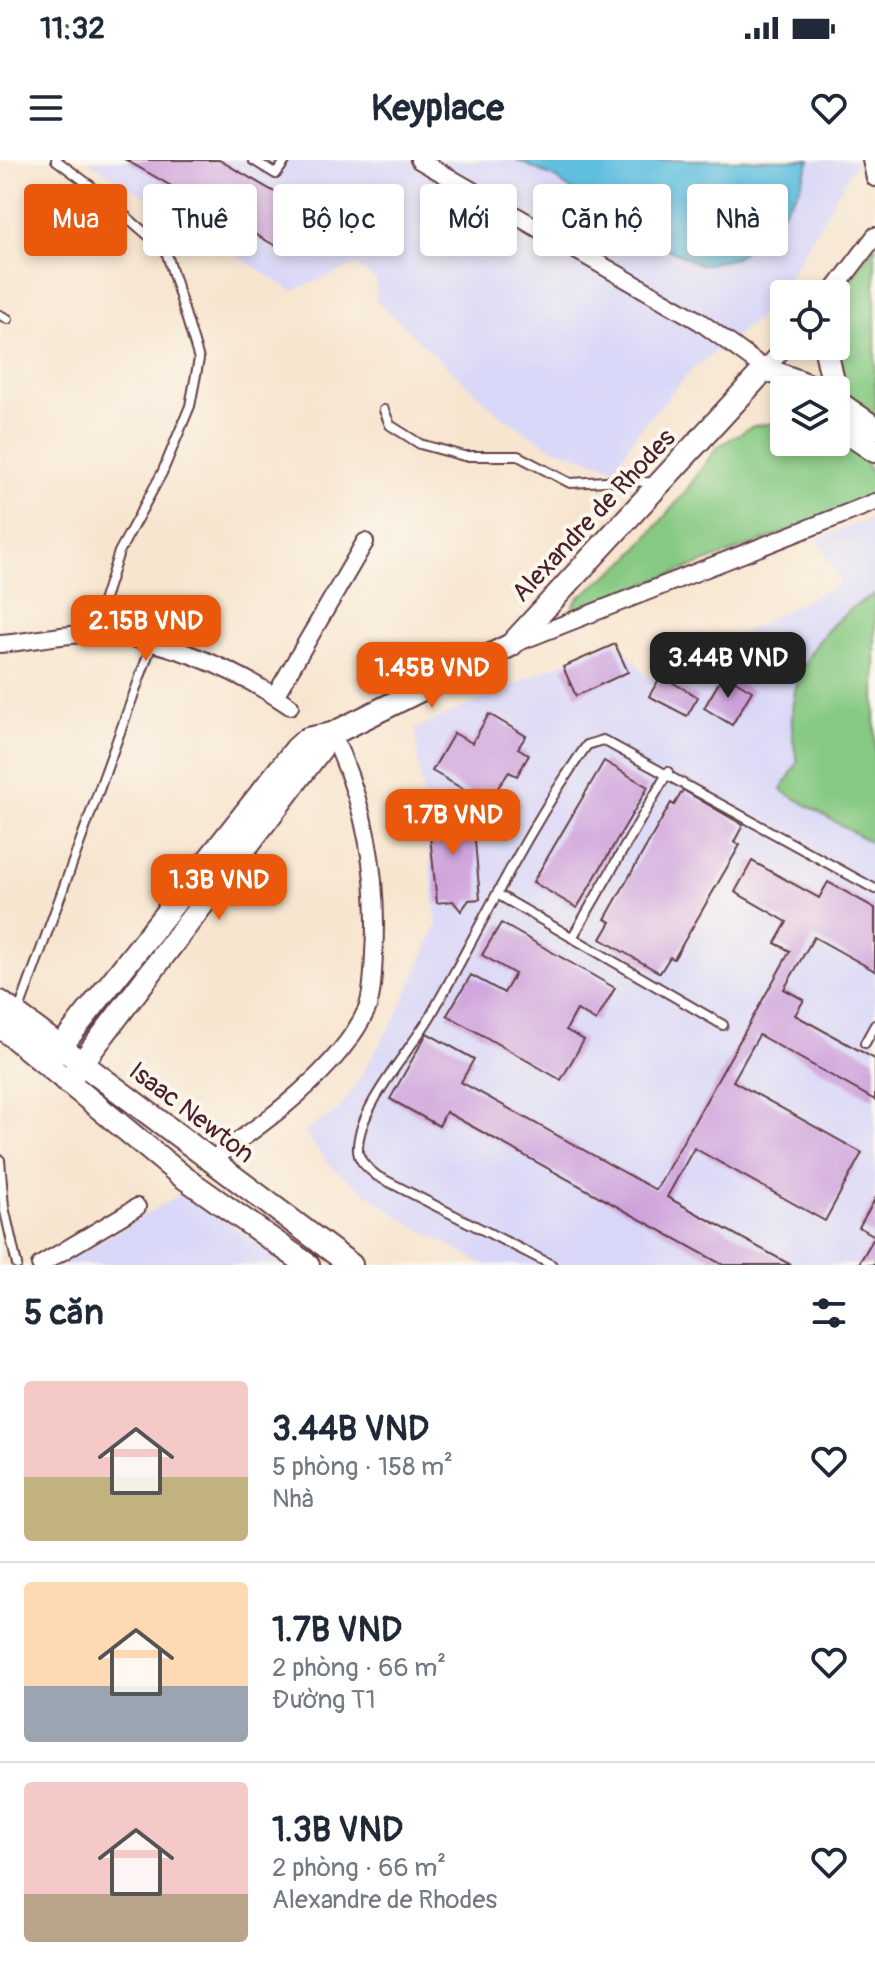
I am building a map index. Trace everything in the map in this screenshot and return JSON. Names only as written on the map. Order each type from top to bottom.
[{"type":"street","points":[[419,160],[699,321],[773,376]]},
{"type":"street","points":[[871,160],[875,178]]},
{"type":"street","points":[[842,280],[875,236]]},
{"type":"street","name":"Alexandre de Rhodes","points":[[54,1055],[296,749],[307,739],[332,734],[511,645],[773,360]]},
{"type":"street","points":[[765,369],[781,376]]},
{"type":"street","points":[[850,411],[875,428]]},
{"type":"street","points":[[850,420],[875,451]]},
{"type":"street","points":[[511,645],[875,502]]},
{"type":"street","points":[[275,696],[365,542]]},
{"type":"street","points":[[0,644],[93,634],[152,644],[209,662],[290,706]]},
{"type":"street","points":[[182,1176],[261,1127],[328,1065],[367,1008],[377,906],[371,847],[359,800],[332,734]]},
{"type":"street","name":"Alexandre de Rhodes","points":[[68,1081],[332,734]]},
{"type":"street","name":"Isaac Newton","points":[[6,1014],[54,1055],[68,1081],[182,1176],[308,1265]]},
{"type":"street","name":"Isaac Newton","points":[[54,1055],[82,1063],[351,1265]]},
{"type":"street","points":[[40,1265],[137,1207]]},
{"type":"lane","points":[[56,160],[166,251],[199,359],[190,406],[162,473],[119,552],[93,634]]},
{"type":"lane","points":[[253,160],[276,174],[286,160]]},
{"type":"lane","points":[[384,410],[390,425],[420,444],[464,456],[518,456],[570,483],[625,480],[660,484]]},
{"type":"lane","points":[[6,1014],[152,644]]},
{"type":"lane","points":[[552,1265],[377,1176],[362,1163],[357,1149],[372,1107],[429,1019],[497,894],[587,745],[603,740],[668,772],[875,889]]},
{"type":"lane","points":[[572,938],[668,772]]},
{"type":"lane","points":[[497,894],[723,1025]]},
{"type":"lane","points":[[865,1043],[875,1025]]},
{"type":"lane","points":[[0,1160],[4,1207],[17,1265]]},
{"type":"shaded area","points":[[87,160],[857,160],[787,280],[770,280],[770,304],[762,315],[692,370],[638,431],[615,468],[552,448],[500,415],[376,301],[376,280],[357,265],[292,291],[237,256],[257,256],[257,184],[143,184],[143,196]]},
{"type":"shaded area","points":[[875,517],[875,1265],[485,1265],[410,1224],[334,1170],[304,1132],[340,1109],[395,1019],[437,925],[415,729],[615,639],[650,679],[841,583],[818,539]]},
{"type":"shaded area","points":[[184,1192],[290,1265],[60,1265]]},
{"type":"green space","points":[[875,245],[875,419],[850,398],[850,376],[838,375],[837,360],[850,360],[850,282]]},
{"type":"green space","points":[[770,424],[770,456],[850,456],[850,450],[858,455],[873,479],[875,499],[570,612],[578,598],[629,559],[683,495],[717,447],[753,426]]},
{"type":"green space","points":[[875,594],[875,845],[781,790],[798,762],[792,710],[805,663],[833,624]]},
{"type":"water","points":[[517,160],[810,160],[799,190],[788,204],[788,184],[687,184],[687,256],[737,256],[702,265],[671,251],[671,184],[563,184]]},
{"type":"building","points":[[126,160],[219,160],[273,191],[273,244],[257,235],[257,184],[168,184]]},
{"type":"building","points":[[615,644],[628,672],[576,696],[563,667]]},
{"type":"building","points":[[724,674],[752,691],[732,725],[704,708]]},
{"type":"building","points":[[661,676],[698,697],[687,716],[649,696]]},
{"type":"building","points":[[489,714],[526,736],[518,748],[529,755],[517,776],[509,772],[487,803],[432,771],[454,733],[472,743]]},
{"type":"building","points":[[604,761],[648,787],[577,908],[533,882]]},
{"type":"building","points":[[683,790],[743,825],[734,842],[740,845],[674,959],[670,957],[660,973],[601,939],[611,922],[605,919],[671,803],[674,805]]},
{"type":"building","points":[[446,805],[460,819],[473,818],[480,899],[469,900],[461,911],[453,901],[437,903],[427,807]]},
{"type":"building","points":[[752,861],[819,898],[828,882],[875,908],[875,971],[814,937],[784,989],[804,1000],[795,1015],[875,1059],[875,1100],[759,1035],[733,1081],[862,1153],[825,1221],[694,1148],[667,1197],[791,1265],[723,1265],[446,1112],[439,1126],[390,1099],[427,1033],[474,1059],[461,1082],[656,1190],[790,951],[775,943],[787,922],[735,892]]},
{"type":"building","points":[[501,923],[615,988],[596,1021],[577,1010],[566,1030],[584,1040],[561,1080],[447,1015],[471,975],[504,993],[515,974],[482,955]]},
{"type":"building","points":[[875,1199],[875,1236],[859,1227]]},
{"type":"building","points":[[875,1236],[875,1265],[858,1265]]}]
